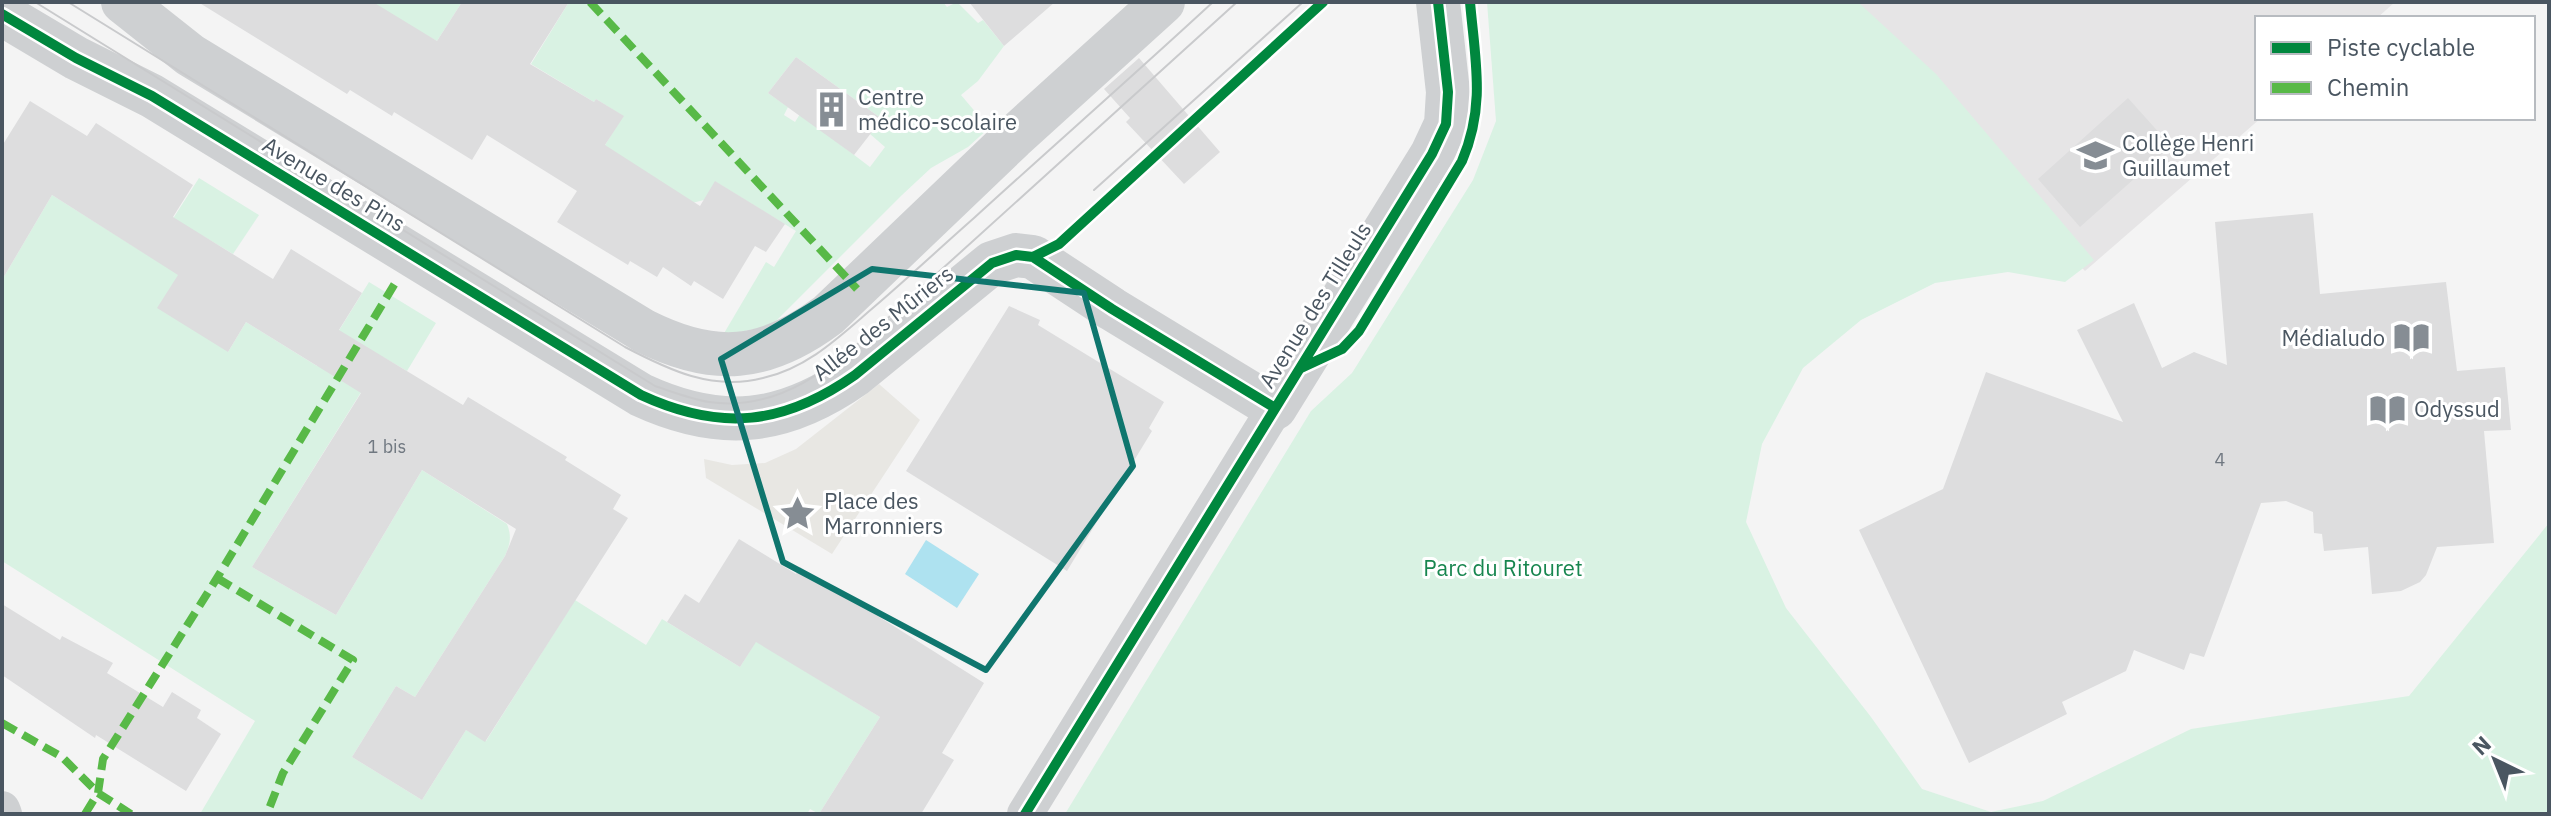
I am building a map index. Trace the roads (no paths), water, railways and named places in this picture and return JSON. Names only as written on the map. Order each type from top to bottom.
[{"type":"street","name":"Avenue des Pins","points":[[123,2],[190,55],[644,331]]},
{"type":"street","name":"Allée des Mûriers","points":[[644,331],[688,348],[730,355],[763,350],[803,333],[857,289],[1013,138],[1163,2]]},
{"type":"street","name":"Avenue des Tilleuls","points":[[1025,814],[1432,154],[1446,124],[1448,92],[1438,2]]},
{"type":"street","name":"Avenue des Pins","points":[[2,14],[76,58],[152,96],[641,395]]},
{"type":"street","name":"Allée des Mûriers","points":[[641,395],[673,409],[713,417],[756,417],[802,407],[855,375],[992,263],[1016,255],[1033,257],[1275,408]]},
{"type":"water","points":[[926,540],[979,574],[957,608],[905,574]]},
{"type":"tram line","points":[[35,2],[655,386],[702,401],[736,403],[761,400],[785,392],[829,367],[849,351],[1237,2]]},
{"type":"tram line","points":[[68,2],[625,347],[691,376],[726,382],[763,378],[795,367],[836,340],[1213,2]]},
{"type":"tram line","points":[[1094,190],[1303,2]]},
{"type":"place","name":"Centre médico-scolaire","points":[[832,110]]},
{"type":"place","name":"Collège Henri Guillaumet","points":[[2096,156]]},
{"type":"place","name":"Médialudo","points":[[2411,338]]},
{"type":"place","name":"Odyssud","points":[[2388,409]]},
{"type":"place","name":"Place des Marronniers","points":[[798,514]]},
{"type":"park label","name":"Parc du Ritouret","points":[[1503,568]]}]
